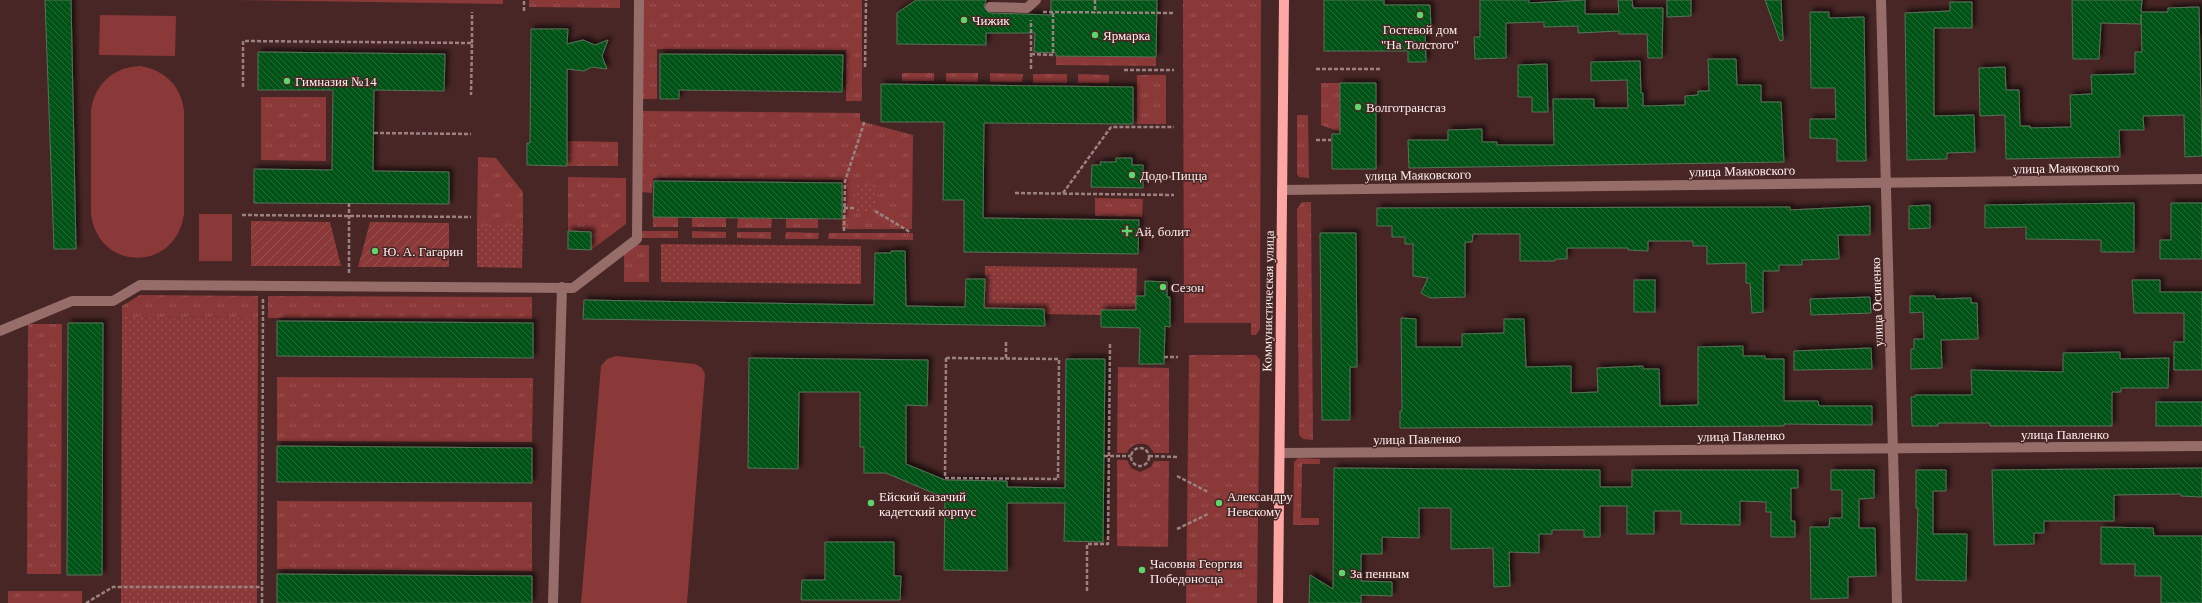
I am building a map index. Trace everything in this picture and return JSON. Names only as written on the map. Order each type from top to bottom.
[{"type":"main road","name":"Коммунистическая улица","points":[[1278,603],[1284,0]]},
{"type":"street","points":[[0,331],[72,301],[113,301],[140,285],[573,288],[637,239],[638,0]]},
{"type":"street","name":"улица Осипенко","points":[[1881,0],[1897,603]]},
{"type":"street","points":[[990,7],[1027,8],[1034,3]]},
{"type":"street","name":"улица Маяковского","points":[[1282,190],[2202,179]]},
{"type":"street","points":[[553,603],[562,288]]},
{"type":"street","name":"улица Павленко","points":[[1280,453],[2202,446]]},
{"type":"path","points":[[524,0],[524,11]]},
{"type":"path","points":[[865,67],[866,0]]},
{"type":"path","points":[[1095,0],[1095,13]]},
{"type":"path","points":[[1031,69],[1034,3]]},
{"type":"path","points":[[471,95],[472,12]]},
{"type":"path","points":[[1044,12],[1174,13]]},
{"type":"path","points":[[1031,54],[1053,55],[1053,12]]},
{"type":"path","points":[[243,87],[243,41],[472,43]]},
{"type":"path","points":[[1316,69],[1382,69]]},
{"type":"path","points":[[1124,70],[1174,70]]},
{"type":"path","points":[[844,231],[845,182],[865,120]]},
{"type":"path","points":[[1063,193],[1111,127],[1174,128]]},
{"type":"path","points":[[374,133],[471,134]]},
{"type":"path","points":[[1316,140],[1330,140]]},
{"type":"path","points":[[1143,176],[1174,177]]},
{"type":"path","points":[[1015,193],[1174,195]]},
{"type":"path","points":[[349,203],[349,270]]},
{"type":"path","points":[[844,208],[855,208]]},
{"type":"path","points":[[875,211],[910,232]]},
{"type":"path","points":[[242,215],[471,217]]},
{"type":"path","points":[[262,603],[263,293]]},
{"type":"path","points":[[1006,342],[1006,358]]},
{"type":"path","points":[[1087,591],[1087,544],[1108,544],[1110,344]]},
{"type":"path","points":[[1164,357],[1178,357]]},
{"type":"path","points":[[946,358],[1006,358],[1059,359],[1058,479],[945,478],[946,358]]},
{"type":"path","points":[[1139,448],[1147,451],[1149,456],[1148,462],[1140,466],[1134,464],[1131,456],[1133,451],[1139,448]]},
{"type":"path","points":[[1104,456],[1131,456]]},
{"type":"path","points":[[1149,456],[1177,457]]},
{"type":"path","points":[[1177,476],[1208,492]]},
{"type":"path","points":[[1177,530],[1208,514]]},
{"type":"path","points":[[1150,568],[1156,568]]},
{"type":"path","points":[[86,603],[113,587],[262,587]]},
{"type":"green space","points":[[235,0],[503,0],[503,4]]},
{"type":"green space","points":[[529,0],[620,0],[620,8],[529,7]]},
{"type":"green space","points":[[642,0],[862,0],[862,101],[846,101],[846,50],[657,49],[657,99],[641,99]]},
{"type":"green space","points":[[1183,0],[1261,0],[1260,329],[1256,335],[1251,335],[1251,323],[1184,323]]},
{"type":"green space","points":[[100,15],[176,16],[175,56],[99,55]]},
{"type":"green space","points":[[1056,56],[1156,57],[1156,66],[1056,65]]},
{"type":"green space","points":[[140,66],[157,71],[164,75],[175,87],[182,102],[184,111],[184,214],[178,233],[167,247],[153,255],[137,258],[121,255],[107,246],[96,232],[91,213],[91,111],[96,93],[106,79],[121,70]]},
{"type":"green space","points":[[902,73],[934,73],[934,81],[902,81]]},
{"type":"green space","points":[[946,73],[978,73],[978,82],[946,82]]},
{"type":"green space","points":[[990,73],[1023,74],[1022,82],[990,82]]},
{"type":"green space","points":[[1033,74],[1067,74],[1067,83],[1033,83]]},
{"type":"green space","points":[[1078,74],[1109,75],[1109,83],[1078,83]]},
{"type":"green space","points":[[1137,75],[1166,75],[1166,124],[1137,124]]},
{"type":"green space","points":[[1321,83],[1340,83],[1340,132],[1321,125]]},
{"type":"green space","points":[[261,97],[326,97],[326,161],[261,160]]},
{"type":"green space","points":[[642,111],[860,113],[860,121],[913,135],[912,229],[842,229],[842,180],[653,178],[652,193],[642,192]]},
{"type":"green space","points":[[1297,115],[1308,115],[1309,178],[1299,177],[1297,174]]},
{"type":"green space","points":[[567,141],[618,142],[618,166],[567,166]]},
{"type":"green space","points":[[478,157],[496,158],[523,192],[523,226],[477,226]]},
{"type":"green space","points":[[568,177],[626,178],[626,224],[591,250],[591,232],[568,231]]},
{"type":"green space","points":[[855,185],[875,185],[875,211],[855,211]]},
{"type":"green space","points":[[1095,198],[1143,199],[1142,217],[1095,216]]},
{"type":"green space","points":[[1302,202],[1311,202],[1313,440],[1303,439],[1299,435],[1297,209]]},
{"type":"green space","points":[[199,214],[232,214],[232,261],[199,261]]},
{"type":"green space","points":[[653,217],[678,217],[678,227],[653,227]]},
{"type":"green space","points":[[692,217],[726,217],[726,227],[692,227]]},
{"type":"green space","points":[[738,218],[772,218],[771,228],[737,228]]},
{"type":"green space","points":[[786,218],[818,218],[818,228],[786,228]]},
{"type":"green space","points":[[251,221],[330,222],[341,266],[251,266]]},
{"type":"green space","points":[[370,222],[449,223],[449,267],[358,267]]},
{"type":"green space","points":[[477,226],[523,226],[522,268],[477,267]]},
{"type":"green space","points":[[641,231],[678,231],[678,238],[641,238]]},
{"type":"green space","points":[[692,231],[726,232],[726,238],[692,238]]},
{"type":"green space","points":[[737,232],[771,232],[771,239],[737,238]]},
{"type":"green space","points":[[786,232],[819,233],[818,239],[785,239]]},
{"type":"green space","points":[[829,233],[913,233],[913,240],[828,239]]},
{"type":"green space","points":[[661,244],[861,246],[861,284],[661,282]]},
{"type":"green space","points":[[634,245],[649,245],[649,282],[624,282],[624,253]]},
{"type":"green space","points":[[985,266],[1137,268],[1136,310],[1101,310],[1101,315],[1044,314],[1044,309],[1002,308],[1001,326],[984,325]]},
{"type":"green space","points":[[140,295],[258,296],[258,318],[122,317],[122,306]]},
{"type":"green space","points":[[268,296],[532,297],[532,319],[268,318]]},
{"type":"green space","points":[[122,317],[258,318],[257,603],[121,603]]},
{"type":"green space","points":[[28,324],[62,324],[61,574],[27,574]]},
{"type":"green space","points":[[1189,355],[1256,355],[1260,360],[1257,603],[1186,603]]},
{"type":"green space","points":[[616,356],[695,364],[702,368],[705,374],[687,603],[581,603],[601,366],[607,359]]},
{"type":"green space","points":[[1118,367],[1169,368],[1169,453],[1154,453],[1148,445],[1136,444],[1127,453],[1117,453]]},
{"type":"green space","points":[[277,377],[533,378],[532,442],[277,441]]},
{"type":"green space","points":[[1298,458],[1320,459],[1320,464],[1302,464],[1301,518],[1319,518],[1319,525],[1293,525],[1294,462]]},
{"type":"green space","points":[[1117,460],[1127,460],[1131,468],[1140,472],[1151,467],[1154,461],[1169,461],[1168,547],[1117,546]]},
{"type":"green space","points":[[277,501],[532,502],[532,571],[277,569]]},
{"type":"green space","points":[[8,591],[82,591],[82,603],[8,603]]},
{"type":"building","points":[[45,0],[71,0],[76,249],[54,249]]},
{"type":"building","points":[[916,0],[986,0],[984,7],[989,13],[1051,15],[1051,0],[1157,0],[1156,57],[1056,56],[1056,53],[1034,52],[1035,33],[986,33],[986,45],[897,44],[897,13]]},
{"type":"building","points":[[1324,0],[1384,0],[1384,5],[1430,5],[1431,28],[1425,28],[1426,62],[1408,62],[1408,51],[1324,51]]},
{"type":"building","points":[[1480,0],[1529,0],[1529,3],[1585,0],[1585,14],[1619,14],[1618,0],[1632,0],[1633,8],[1663,8],[1662,58],[1648,58],[1647,34],[1619,34],[1619,31],[1578,33],[1578,26],[1544,27],[1544,22],[1506,23],[1506,58],[1475,59],[1474,37],[1480,37]]},
{"type":"building","points":[[1667,0],[1691,0],[1691,16],[1667,17]]},
{"type":"building","points":[[1765,0],[1781,0],[1783,40],[1780,41]]},
{"type":"building","points":[[2072,0],[2142,0],[2141,12],[2168,12],[2168,8],[2199,7],[2202,156],[2185,157],[2184,115],[2143,116],[2144,130],[2119,130],[2120,157],[2006,159],[2005,115],[1980,116],[1979,68],[2005,67],[2006,90],[2019,90],[2020,126],[2030,126],[2030,128],[2071,127],[2070,95],[2092,94],[2091,75],[2135,74],[2135,52],[2142,52],[2141,14],[2141,24],[2101,23],[2099,59],[2073,59]]},
{"type":"building","points":[[1950,2],[1972,2],[1972,28],[1934,28],[1934,116],[1974,115],[1975,152],[1947,153],[1947,159],[1907,160],[1905,13],[1950,11]]},
{"type":"building","points":[[1810,12],[1829,12],[1829,18],[1864,17],[1866,161],[1837,161],[1837,139],[1810,138],[1810,119],[1836,119],[1835,88],[1811,88]]},
{"type":"building","points":[[531,29],[568,29],[567,44],[583,40],[595,45],[608,40],[602,56],[607,69],[592,67],[584,71],[567,69],[567,166],[527,165],[527,143],[530,143]]},
{"type":"building","points":[[258,52],[445,54],[444,91],[374,90],[373,171],[449,172],[449,204],[254,203],[254,169],[332,170],[333,90],[258,90]]},
{"type":"building","points":[[660,54],[843,55],[842,92],[679,90],[679,99],[660,99]]},
{"type":"building","points":[[1708,59],[1736,59],[1737,85],[1761,85],[1761,102],[1781,102],[1784,162],[1409,168],[1408,140],[1448,140],[1448,130],[1482,129],[1482,142],[1497,142],[1497,145],[1554,145],[1553,99],[1594,99],[1594,108],[1628,108],[1627,80],[1591,81],[1591,62],[1640,61],[1643,106],[1685,105],[1685,96],[1698,95],[1698,91],[1709,91]]},
{"type":"building","points":[[1547,64],[1548,112],[1532,112],[1532,97],[1518,97],[1518,65]]},
{"type":"building","name":"Волготрансгаз","points":[[1340,83],[1376,83],[1376,169],[1332,169],[1332,134],[1340,134]]},
{"type":"building","points":[[881,84],[1133,87],[1133,124],[984,123],[983,218],[1139,220],[1138,254],[964,252],[964,200],[943,200],[944,122],[881,122]]},
{"type":"building","points":[[1116,158],[1132,158],[1132,165],[1143,165],[1143,188],[1091,187],[1092,165],[1101,165],[1100,162],[1116,162]]},
{"type":"building","points":[[654,181],[842,183],[842,219],[653,217]]},
{"type":"building","points":[[2134,203],[2134,252],[2101,252],[2101,240],[2026,239],[2026,227],[1985,228],[1985,205]]},
{"type":"building","points":[[2171,203],[2202,203],[2202,259],[2160,259],[2160,240],[2171,240]]},
{"type":"building","points":[[1930,205],[1930,228],[1909,229],[1909,206]]},
{"type":"building","points":[[1870,206],[1870,235],[1838,235],[1839,259],[1802,260],[1802,265],[1779,265],[1779,271],[1763,271],[1763,312],[1752,313],[1750,283],[1746,283],[1746,263],[1707,264],[1707,246],[1693,246],[1693,241],[1648,241],[1648,251],[1628,250],[1628,248],[1567,248],[1567,259],[1555,259],[1555,261],[1520,261],[1520,234],[1473,234],[1472,242],[1465,242],[1465,297],[1430,298],[1421,293],[1428,278],[1413,276],[1413,244],[1405,244],[1405,237],[1392,237],[1392,226],[1377,226],[1377,208],[1790,207],[1790,210]]},
{"type":"building","points":[[568,231],[591,232],[591,250],[568,249]]},
{"type":"building","points":[[1320,233],[1356,233],[1357,367],[1350,367],[1350,420],[1322,420]]},
{"type":"building","points":[[891,251],[905,251],[906,306],[965,307],[966,279],[985,279],[984,308],[1044,309],[1045,326],[583,319],[584,300],[874,305],[875,253],[891,253]]},
{"type":"building","points":[[1634,280],[1655,280],[1655,312],[1634,312]]},
{"type":"building","points":[[2132,280],[2160,280],[2160,292],[2202,292],[2202,370],[2174,370],[2174,342],[2184,342],[2184,313],[2134,313]]},
{"type":"building","points":[[1145,281],[1167,282],[1167,297],[1170,297],[1170,327],[1165,326],[1164,364],[1139,364],[1140,328],[1101,327],[1101,310],[1136,310],[1136,296],[1145,296]]},
{"type":"building","points":[[1910,296],[1935,296],[1935,299],[1971,298],[1971,303],[1977,303],[1978,339],[1941,340],[1942,368],[1911,369],[1911,349],[1914,349],[1914,339],[1924,339],[1923,312],[1910,313]]},
{"type":"building","points":[[1870,297],[1871,313],[1811,315],[1810,299]]},
{"type":"building","points":[[1401,318],[1416,319],[1416,347],[1462,347],[1462,334],[1504,333],[1504,319],[1524,319],[1526,367],[1571,366],[1571,393],[1598,392],[1597,368],[1643,366],[1643,369],[1659,369],[1660,406],[1698,405],[1698,347],[1743,346],[1743,356],[1765,356],[1765,359],[1784,359],[1784,401],[1818,401],[1819,406],[1872,406],[1872,425],[1784,424],[1784,426],[1400,428],[1400,411],[1402,411]]},
{"type":"building","points":[[277,321],[533,323],[533,358],[277,356]]},
{"type":"building","points":[[68,323],[103,323],[102,575],[67,575]]},
{"type":"building","points":[[1871,348],[1872,369],[1794,370],[1794,351]]},
{"type":"building","points":[[2120,352],[2120,359],[2169,358],[2168,388],[2121,388],[2121,392],[2112,392],[2112,426],[1990,426],[1990,423],[1938,423],[1938,426],[1912,426],[1911,397],[1915,397],[1915,395],[1972,395],[1971,370],[2063,372],[2063,353]]},
{"type":"building","points":[[749,358],[928,360],[927,406],[906,405],[906,464],[945,480],[1007,481],[1007,487],[1065,488],[1066,359],[1105,359],[1103,542],[1064,541],[1065,503],[1007,503],[1007,571],[944,570],[945,498],[886,473],[864,473],[864,447],[860,447],[860,392],[799,392],[798,469],[748,468]]},
{"type":"building","points":[[2156,402],[2202,402],[2202,426],[2156,426]]},
{"type":"building","points":[[277,446],[532,448],[532,483],[277,482]]},
{"type":"building","points":[[1334,468],[1600,470],[1600,487],[1632,487],[1632,470],[1798,470],[1798,488],[1791,488],[1791,521],[1795,521],[1795,537],[1771,537],[1771,512],[1766,512],[1766,502],[1740,501],[1740,525],[1681,524],[1681,511],[1654,511],[1654,534],[1627,534],[1627,506],[1600,506],[1600,537],[1584,537],[1584,530],[1552,530],[1552,534],[1539,534],[1539,553],[1509,552],[1510,586],[1494,587],[1493,548],[1451,549],[1451,508],[1419,508],[1419,538],[1382,537],[1382,554],[1361,554],[1361,581],[1392,582],[1392,596],[1361,595],[1361,603],[1309,603],[1310,575],[1333,589]]},
{"type":"building","points":[[2202,468],[2202,497],[2181,496],[2181,494],[2114,495],[2114,521],[2044,521],[2044,533],[2034,533],[2034,544],[1994,545],[1992,470]]},
{"type":"building","points":[[1831,470],[1874,470],[1874,498],[1859,499],[1859,528],[1875,528],[1876,576],[1848,577],[1848,598],[1811,599],[1810,527],[1829,527],[1830,518],[1842,518],[1842,490],[1831,490]]},
{"type":"building","points":[[1916,470],[1946,470],[1946,491],[1933,491],[1933,534],[1967,534],[1966,581],[1916,580],[1918,508],[1916,508]]},
{"type":"building","points":[[2101,527],[2153,528],[2154,536],[2202,536],[2202,603],[2161,603],[2161,576],[2135,576],[2135,564],[2101,564]]},
{"type":"building","points":[[825,542],[894,542],[894,576],[901,576],[900,600],[801,600],[802,580],[825,580]]},
{"type":"building","points":[[277,574],[532,576],[532,603],[277,603]]},
{"type":"place","name":"Гостевой дом \"На Толстого\"","points":[[1420,15]]},
{"type":"place","name":"Чижик","points":[[964,20]]},
{"type":"place","name":"Ярмарка","points":[[1095,35]]},
{"type":"place","name":"Гимназия №14","points":[[287,81]]},
{"type":"place","name":"Волготрансгаз","points":[[1358,107]]},
{"type":"place","name":"Додо Пицца","points":[[1132,175]]},
{"type":"place","name":"Ай, болит","points":[[1127,231]]},
{"type":"place","name":"Ю. А. Гагарин","points":[[375,251]]},
{"type":"place","name":"Сезон","points":[[1163,287]]},
{"type":"place","name":"Ейский казачий кадетский корпус","points":[[871,503]]},
{"type":"place","name":"Александру Невскому","points":[[1219,503]]},
{"type":"place","name":"Часовня Георгия Победоносца","points":[[1142,570]]},
{"type":"place","name":"За пенным","points":[[1342,573]]}]
